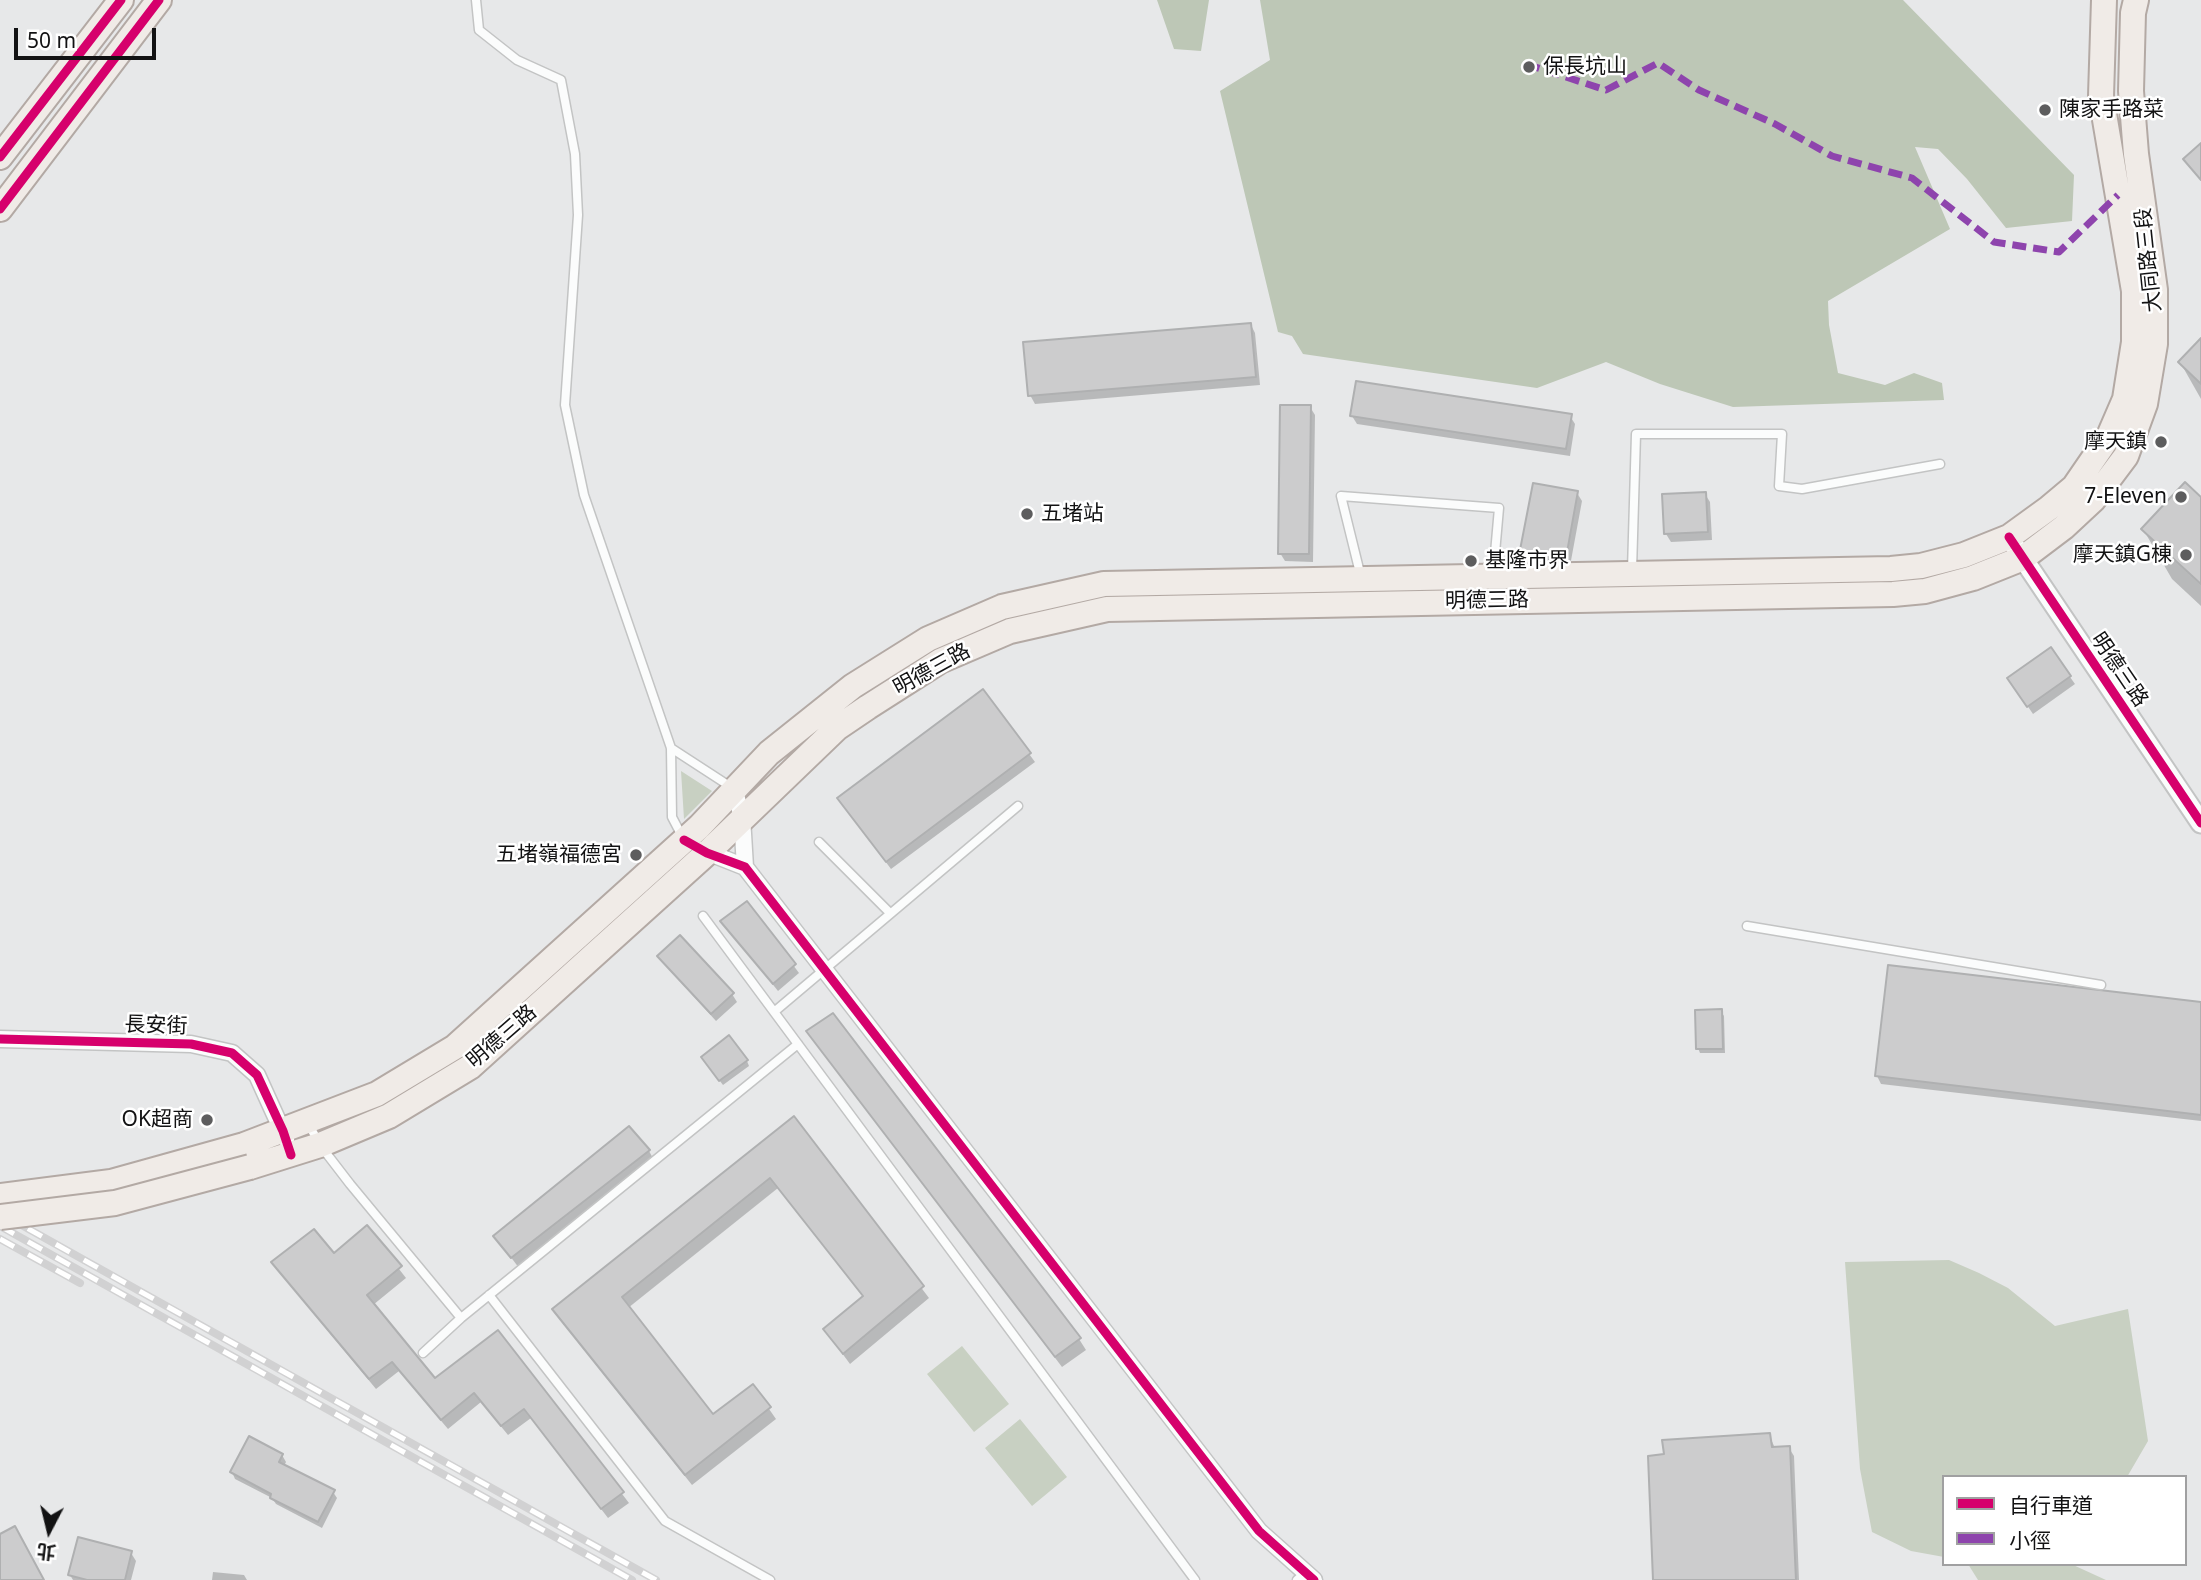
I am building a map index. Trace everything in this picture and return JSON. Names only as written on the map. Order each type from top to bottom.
[{"type":"main road","points":[[0,157],[121,0]]},
{"type":"main road","points":[[0,209],[159,0]]},
{"type":"main road","name":"大同路三段","points":[[2009,537],[2074,487],[2109,436],[2125,399],[2134,342],[2134,291],[2101,96],[2116,4]]},
{"type":"main road","name":"大同路三段","points":[[2023,558],[2064,527],[2093,500],[2126,456],[2145,404],[2155,344],[2155,290],[2136,154],[2131,91],[2116,4]]},
{"type":"main road","name":"明德三路","points":[[0,1217],[115,1203],[247,1156],[283,1131],[377,1094],[455,1047],[684,840],[768,753],[853,686],[928,639],[1002,607],[1104,584],[1891,569],[1920,566],[1964,555],[2009,537]]},
{"type":"main road","name":"明德三路","points":[[0,1196],[111,1182],[247,1156],[291,1155],[389,1116],[470,1067],[707,853],[742,817],[847,721],[940,661],[1010,631],[1107,609],[1893,594],[1925,591],[1973,578],[2023,558]]},
{"type":"main road","points":[[1361,578],[1361,603]]},
{"type":"street","name":"明德三路","points":[[2009,537],[2201,823]]},
{"type":"street","points":[[734,788],[742,817],[745,867]]},
{"type":"street","points":[[684,840],[707,853],[745,867],[1259,1531],[1305,1578]]},
{"type":"street","name":"長安街","points":[[0,1039],[191,1044],[232,1053],[257,1075],[291,1155]]},
{"type":"lane","points":[[476,0],[479,30],[517,60],[561,80],[575,154],[578,215],[565,405],[584,495],[671,748],[672,817],[684,840]]},
{"type":"lane","points":[[1632,574],[1636,435],[1782,434],[1779,486],[1802,489],[1940,464]]},
{"type":"lane","points":[[1361,578],[1341,496],[1499,508],[1495,553]]},
{"type":"lane","points":[[671,748],[734,788]]},
{"type":"lane","points":[[774,1012],[1018,806]]},
{"type":"lane","points":[[819,842],[890,913]]},
{"type":"lane","points":[[703,916],[1195,1580]]},
{"type":"lane","points":[[1747,926],[2101,985]]},
{"type":"lane","points":[[423,1353],[461,1318],[798,1044]]},
{"type":"lane","points":[[308,1122],[320,1145],[461,1318]]},
{"type":"lane","points":[[489,1295],[665,1521],[770,1580]]},
{"type":"shaded area","points":[[681,771],[712,791],[684,819]]},
{"type":"shaded area","points":[[1949,1260],[2008,1288],[2055,1326],[2128,1309],[2148,1441],[2128,1475],[1942,1475],[1942,1557],[1911,1551],[1872,1532],[1860,1469],[1845,1262]]},
{"type":"shaded area","points":[[962,1346],[1009,1404],[974,1432],[927,1374]]},
{"type":"shaded area","points":[[1020,1419],[1067,1477],[1032,1506],[985,1448]]},
{"type":"shaded area","points":[[1969,1566],[2075,1566],[2106,1580],[1978,1580]]},
{"type":"green space","points":[[1157,0],[1209,0],[1201,51],[1174,49]]},
{"type":"green space","points":[[1260,0],[1903,0],[2074,175],[2072,221],[2006,228],[1967,179],[1938,149],[1915,147],[1950,229],[1828,301],[1829,325],[1838,373],[1885,385],[1914,373],[1942,383],[1944,400],[1733,407],[1660,384],[1606,362],[1537,388],[1303,354],[1292,336],[1278,332],[1220,91],[1270,60]]},
{"type":"building","points":[[2201,143],[2201,180],[2183,159]]},
{"type":"building","points":[[1251,323],[1256,377],[1028,396],[1023,342]]},
{"type":"building","points":[[2201,338],[2201,384],[2178,362]]},
{"type":"building","points":[[1356,381],[1572,414],[1566,449],[1350,416]]},
{"type":"building","points":[[1280,405],[1311,405],[1309,554],[1278,554]]},
{"type":"building","name":"摩天鎮G棟","points":[[2185,482],[2201,497],[2201,584],[2141,529]]},
{"type":"building","points":[[1533,483],[1578,491],[1566,558],[1520,550]]},
{"type":"building","points":[[1706,492],[1708,532],[1664,534],[1662,494]]},
{"type":"building","points":[[2051,647],[2071,676],[2027,707],[2007,678]]},
{"type":"building","points":[[983,689],[1031,753],[886,862],[837,798]]},
{"type":"building","points":[[747,901],[796,964],[773,984],[720,921]]},
{"type":"building","points":[[680,935],[734,993],[711,1014],[657,956]]},
{"type":"building","points":[[1888,965],[2201,1002],[2201,1115],[1875,1076]]},
{"type":"building","points":[[1722,1009],[1723,1049],[1696,1049],[1695,1010]]},
{"type":"building","points":[[833,1013],[1081,1338],[1055,1357],[806,1031]]},
{"type":"building","points":[[729,1035],[748,1060],[719,1081],[701,1057]]},
{"type":"building","points":[[794,1116],[924,1286],[843,1354],[823,1329],[863,1296],[770,1178],[622,1297],[713,1414],[753,1384],[771,1407],[685,1475],[552,1309]]},
{"type":"building","points":[[629,1126],[650,1150],[511,1258],[493,1236]]},
{"type":"building","points":[[367,1225],[402,1266],[367,1295],[435,1378],[498,1330],[624,1492],[601,1509],[524,1409],[501,1426],[474,1393],[441,1420],[392,1362],[369,1379],[271,1262],[314,1229],[334,1253]]},
{"type":"building","points":[[1770,1433],[1772,1447],[1790,1446],[1796,1580],[1653,1580],[1648,1456],[1664,1454],[1662,1440]]},
{"type":"building","points":[[249,1436],[283,1454],[279,1462],[335,1490],[318,1522],[270,1498],[271,1494],[230,1472]]},
{"type":"building","points":[[15,1526],[44,1580],[0,1580],[0,1534]]},
{"type":"building","points":[[78,1537],[132,1551],[125,1580],[87,1580],[68,1575]]},
{"type":"railway","points":[[0,1213],[656,1580]]},
{"type":"railway","points":[[0,1226],[632,1580]]},
{"type":"railway","points":[[0,1239],[80,1283]]},
{"type":"marked path","points":[[1526,64],[1606,90],[1658,63],[1699,90],[1775,124],[1832,156],[1912,178],[1994,242],[2059,252],[2118,195]]},
{"type":"cycle path","points":[[0,157],[121,0]]},
{"type":"cycle path","points":[[0,209],[159,0]]},
{"type":"cycle path","points":[[2009,537],[2201,823]]},
{"type":"cycle path","points":[[684,840],[707,853],[745,867],[1259,1531],[1314,1580]]},
{"type":"cycle path","points":[[0,1039],[191,1044],[232,1053],[257,1075],[291,1155]]},
{"type":"place","name":"保長坑山","points":[[1529,67]]},
{"type":"place","name":"陳家手路菜","points":[[2045,110]]},
{"type":"place","name":"摩天鎮","points":[[2161,442]]},
{"type":"place","name":"7-Eleven","points":[[2181,497]]},
{"type":"place","name":"五堵站","points":[[1027,514]]},
{"type":"place","name":"摩天鎮G棟","points":[[2186,555]]},
{"type":"place","name":"基隆市界","points":[[1471,561]]},
{"type":"place","name":"五堵嶺福德宮","points":[[636,855]]},
{"type":"place","name":"OK超商","points":[[207,1120]]}]
